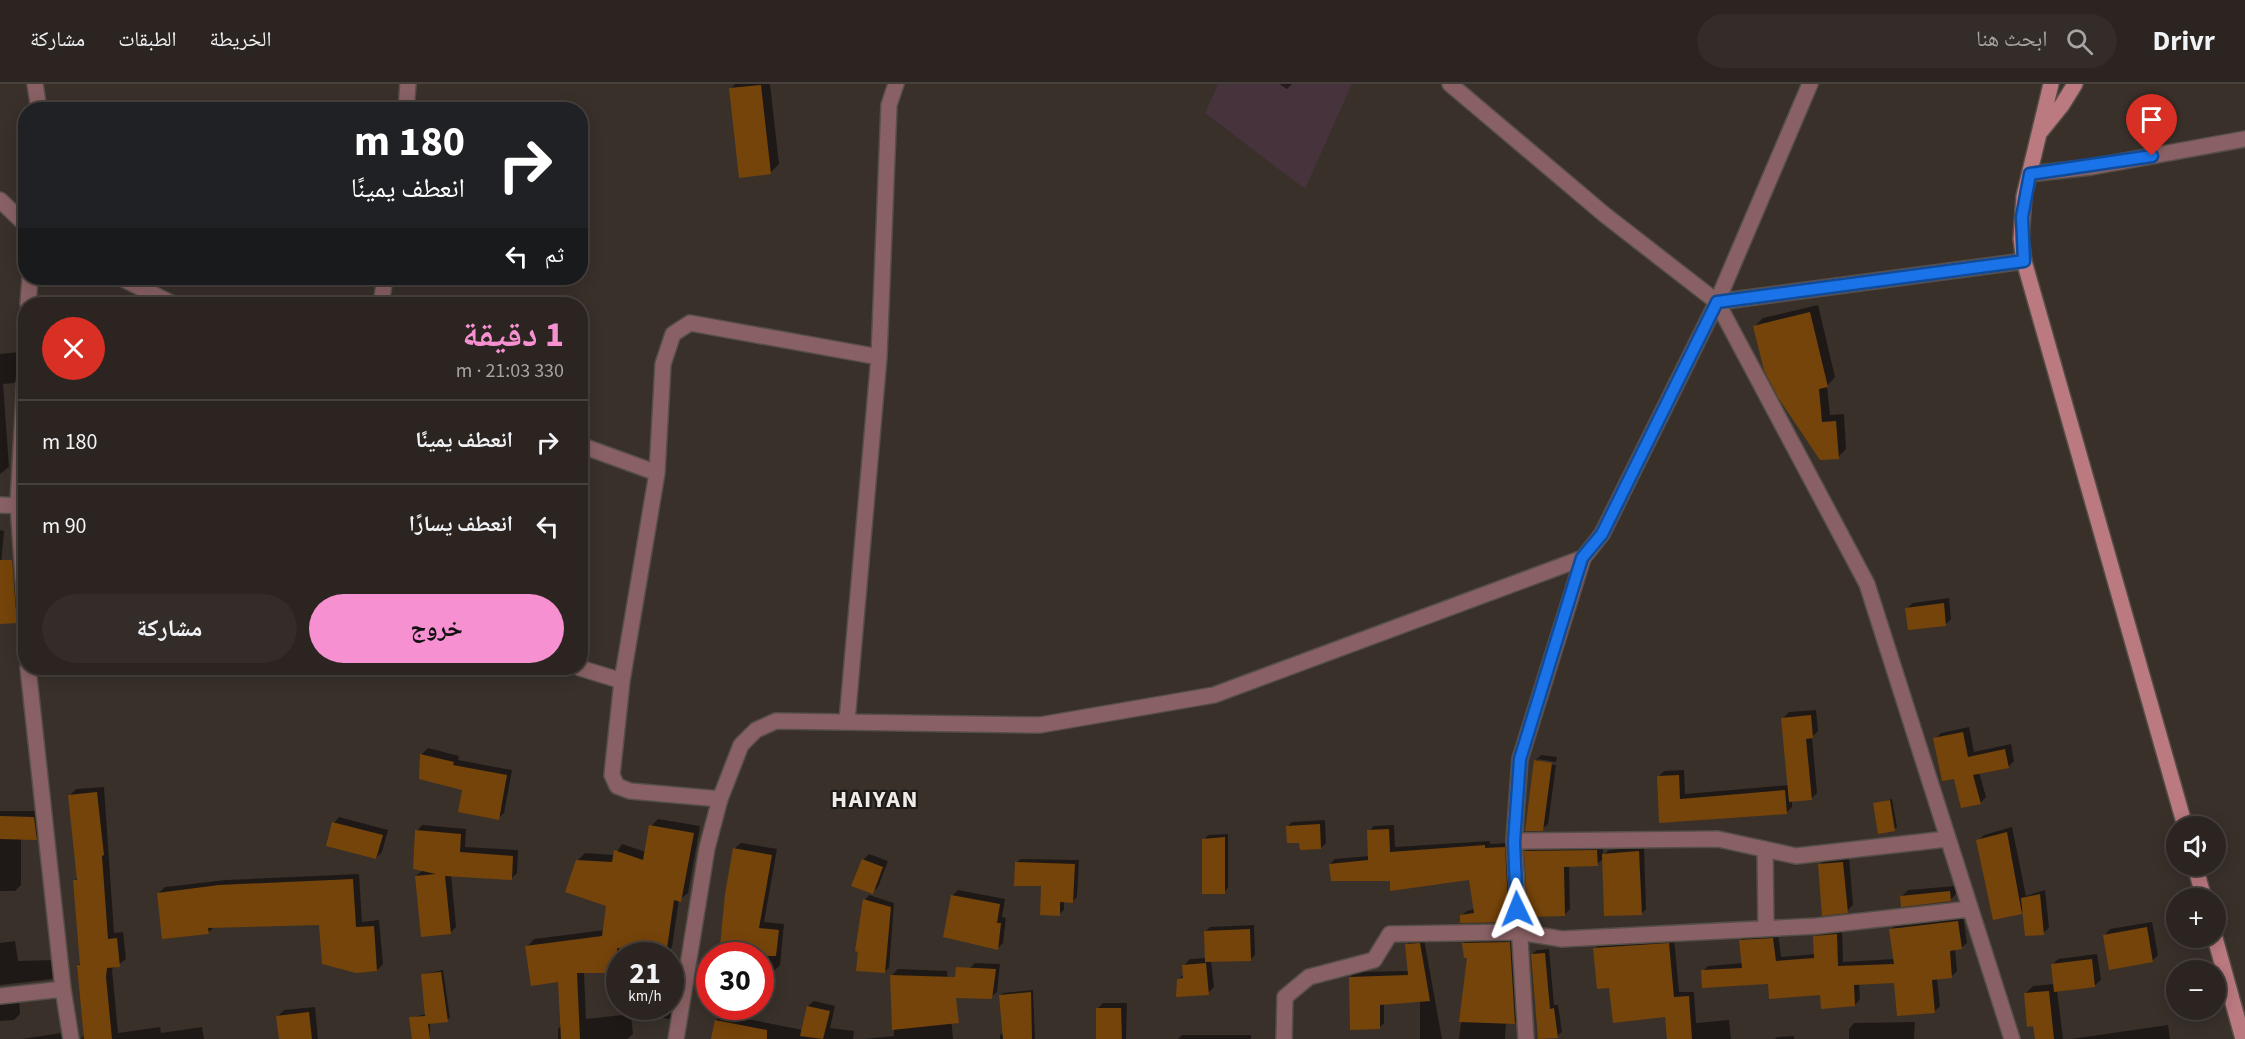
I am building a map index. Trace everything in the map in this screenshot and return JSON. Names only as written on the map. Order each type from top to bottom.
[{"type":"street","points":[[35,84],[38,102]]},
{"type":"street","points":[[407,102],[408,84]]},
{"type":"street","points":[[847,721],[879,357],[889,105],[896,84]]},
{"type":"street","points":[[1450,84],[1605,215],[1717,302],[1867,584],[2012,1039]]},
{"type":"street","points":[[1526,1039],[1514,842],[1520,759],[1582,558],[1602,534],[1717,302],[1810,84]]},
{"type":"street","points":[[2051,84],[2022,217],[2024,261],[2182,816]]},
{"type":"street","points":[[2040,131],[2062,105],[2075,84]]},
{"type":"street","points":[[2030,174],[2091,167],[2245,138]]},
{"type":"street","points":[[0,200],[18,217]]},
{"type":"street","points":[[1717,302],[2024,261]]},
{"type":"street","points":[[135,285],[159,297]]},
{"type":"street","points":[[720,799],[630,791],[617,786],[612,775],[622,681],[657,473],[663,364],[673,334],[690,322],[879,357]]},
{"type":"street","points":[[588,448],[657,473]]},
{"type":"street","points":[[0,505],[18,505]]},
{"type":"street","points":[[676,1039],[707,848],[720,799],[741,745],[756,730],[776,721],[1040,725],[1214,695],[1582,558]]},
{"type":"street","points":[[588,670],[622,681]]},
{"type":"street","points":[[29,675],[63,989],[71,1039]]},
{"type":"street","points":[[1514,842],[1718,838],[1796,856],[1947,839]]},
{"type":"street","points":[[1765,849],[1766,927]]},
{"type":"street","points":[[1284,1039],[1285,997],[1309,977],[1374,960],[1390,934],[1518,932],[1562,939],[1817,926],[1971,909]]},
{"type":"street","points":[[2218,948],[2242,1039]]},
{"type":"street","points":[[0,996],[63,989]]},
{"type":"shaded area","points":[[1218,84],[1352,84],[1305,189],[1205,113]]},
{"type":"building","points":[[761,85],[771,174],[739,178],[729,88]]},
{"type":"building","points":[[1810,312],[1828,387],[1819,389],[1822,422],[1836,421],[1839,459],[1820,460],[1779,399],[1764,370],[1753,326]]},
{"type":"building","points":[[0,560],[12,560],[17,623],[0,624]]},
{"type":"building","points":[[1944,603],[1946,626],[1908,630],[1905,608]]},
{"type":"building","points":[[1811,715],[1813,738],[1806,739],[1812,800],[1789,802],[1781,718]]},
{"type":"building","points":[[1963,732],[1968,757],[2005,749],[2009,768],[1973,775],[1981,804],[1961,808],[1954,779],[1942,781],[1933,738]]},
{"type":"building","points":[[420,754],[454,762],[453,765],[507,775],[499,820],[458,812],[462,790],[419,779]]},
{"type":"building","points":[[1534,760],[1552,763],[1543,831],[1525,831]]},
{"type":"building","points":[[1679,775],[1680,799],[1785,790],[1787,814],[1659,823],[1657,776]]},
{"type":"building","points":[[97,792],[104,855],[102,856],[108,939],[117,938],[120,967],[107,968],[106,977],[112,1039],[84,1039],[77,965],[80,965],[73,880],[77,880],[68,795]]},
{"type":"building","points":[[1890,800],[1895,831],[1878,834],[1873,803]]},
{"type":"building","points":[[0,816],[34,817],[37,840],[0,839]]},
{"type":"building","points":[[332,822],[383,835],[376,859],[326,846]]},
{"type":"building","points":[[1320,824],[1321,849],[1300,850],[1299,843],[1287,843],[1286,826]]},
{"type":"building","points":[[649,825],[694,833],[681,902],[674,900],[668,942],[606,942],[606,973],[577,973],[580,1039],[561,1039],[558,982],[531,986],[525,946],[602,936],[606,906],[565,892],[576,860],[612,862],[614,850],[643,860]]},
{"type":"building","points":[[1389,829],[1390,852],[1485,845],[1485,848],[1505,847],[1509,922],[1460,923],[1460,915],[1474,913],[1469,880],[1390,891],[1390,881],[1331,881],[1329,864],[1368,860],[1367,830]]},
{"type":"building","points":[[415,830],[461,834],[460,852],[513,856],[512,880],[445,876],[451,934],[421,937],[415,876],[436,874],[413,869]]},
{"type":"building","points":[[2007,832],[2022,914],[1993,920],[1976,840]]},
{"type":"building","points":[[1225,837],[1225,894],[1202,894],[1202,839]]},
{"type":"building","points":[[733,848],[772,855],[759,928],[779,930],[776,956],[774,956],[774,942],[720,942]]},
{"type":"building","points":[[1597,850],[1598,866],[1564,867],[1565,916],[1528,917],[1524,851]]},
{"type":"building","points":[[1639,851],[1642,915],[1604,916],[1602,854]]},
{"type":"building","points":[[862,859],[883,867],[873,894],[851,886]]},
{"type":"building","points":[[1015,862],[1075,864],[1073,903],[1060,902],[1060,916],[1040,915],[1041,886],[1014,886]]},
{"type":"building","points":[[1843,862],[1848,913],[1822,916],[1818,864]]},
{"type":"building","points":[[353,879],[356,927],[374,926],[377,971],[356,973],[322,964],[319,925],[208,928],[209,934],[162,939],[157,893],[219,885]]},
{"type":"building","points":[[1950,891],[1951,901],[1901,907],[1900,896]]},
{"type":"building","points":[[2040,894],[2044,935],[2025,936],[2021,898]]},
{"type":"building","points":[[951,895],[1000,904],[997,923],[1001,923],[998,950],[943,937]]},
{"type":"building","points":[[863,899],[891,907],[885,973],[856,971],[858,952],[855,951]]},
{"type":"building","points":[[1958,921],[1962,949],[1950,951],[1952,978],[1932,980],[1935,1013],[1897,1016],[1894,983],[1854,985],[1855,1006],[1821,1009],[1820,995],[1769,999],[1768,984],[1702,988],[1701,970],[1742,968],[1739,940],[1773,938],[1776,961],[1814,958],[1813,936],[1837,934],[1838,966],[1894,964],[1889,929]]},
{"type":"building","points":[[2147,927],[2153,962],[2109,970],[2103,935]]},
{"type":"building","points":[[1250,929],[1251,961],[1205,962],[1204,931]]},
{"type":"building","points":[[1510,942],[1515,1024],[1459,1022],[1467,958],[1464,958],[1462,943]]},
{"type":"building","points":[[1420,943],[1430,1001],[1380,1005],[1380,1029],[1350,1030],[1349,977],[1408,975],[1405,944]]},
{"type":"building","points":[[1669,943],[1674,997],[1689,996],[1692,1039],[1667,1039],[1665,1017],[1613,1023],[1609,988],[1597,989],[1593,948]]},
{"type":"building","points":[[1545,953],[1550,1009],[1554,1008],[1558,1038],[1538,1039],[1531,954]]},
{"type":"building","points":[[2092,959],[2095,987],[2054,992],[2051,964]]},
{"type":"building","points":[[1206,963],[1209,995],[1176,997],[1177,979],[1183,978],[1182,965]]},
{"type":"building","points":[[956,967],[996,969],[992,999],[956,998],[959,1023],[892,1030],[890,975],[955,977]]},
{"type":"building","points":[[441,972],[448,1022],[428,1024],[430,1039],[412,1039],[409,1017],[425,1016],[421,974]]},
{"type":"building","points":[[2049,991],[2054,1039],[2035,1039],[2033,1026],[2027,1027],[2024,993]]},
{"type":"building","points":[[1031,992],[1032,1039],[1003,1039],[999,995]]},
{"type":"building","points":[[807,1006],[830,1011],[823,1039],[800,1036]]},
{"type":"building","points":[[1096,1008],[1121,1008],[1122,1039],[1096,1039]]},
{"type":"building","points":[[309,1012],[312,1039],[279,1039],[276,1016]]},
{"type":"building","points":[[715,1020],[767,1030],[767,1039],[711,1039]]},
{"type":"district","name":"HAIYAN","points":[[875,799]]},
{"type":"route","points":[[1517,909],[1514,842],[1520,759],[1582,558],[1602,534],[1717,302],[2024,261],[2021,239],[2022,217],[2024,196],[2030,174],[2091,167],[2152,156]]}]
